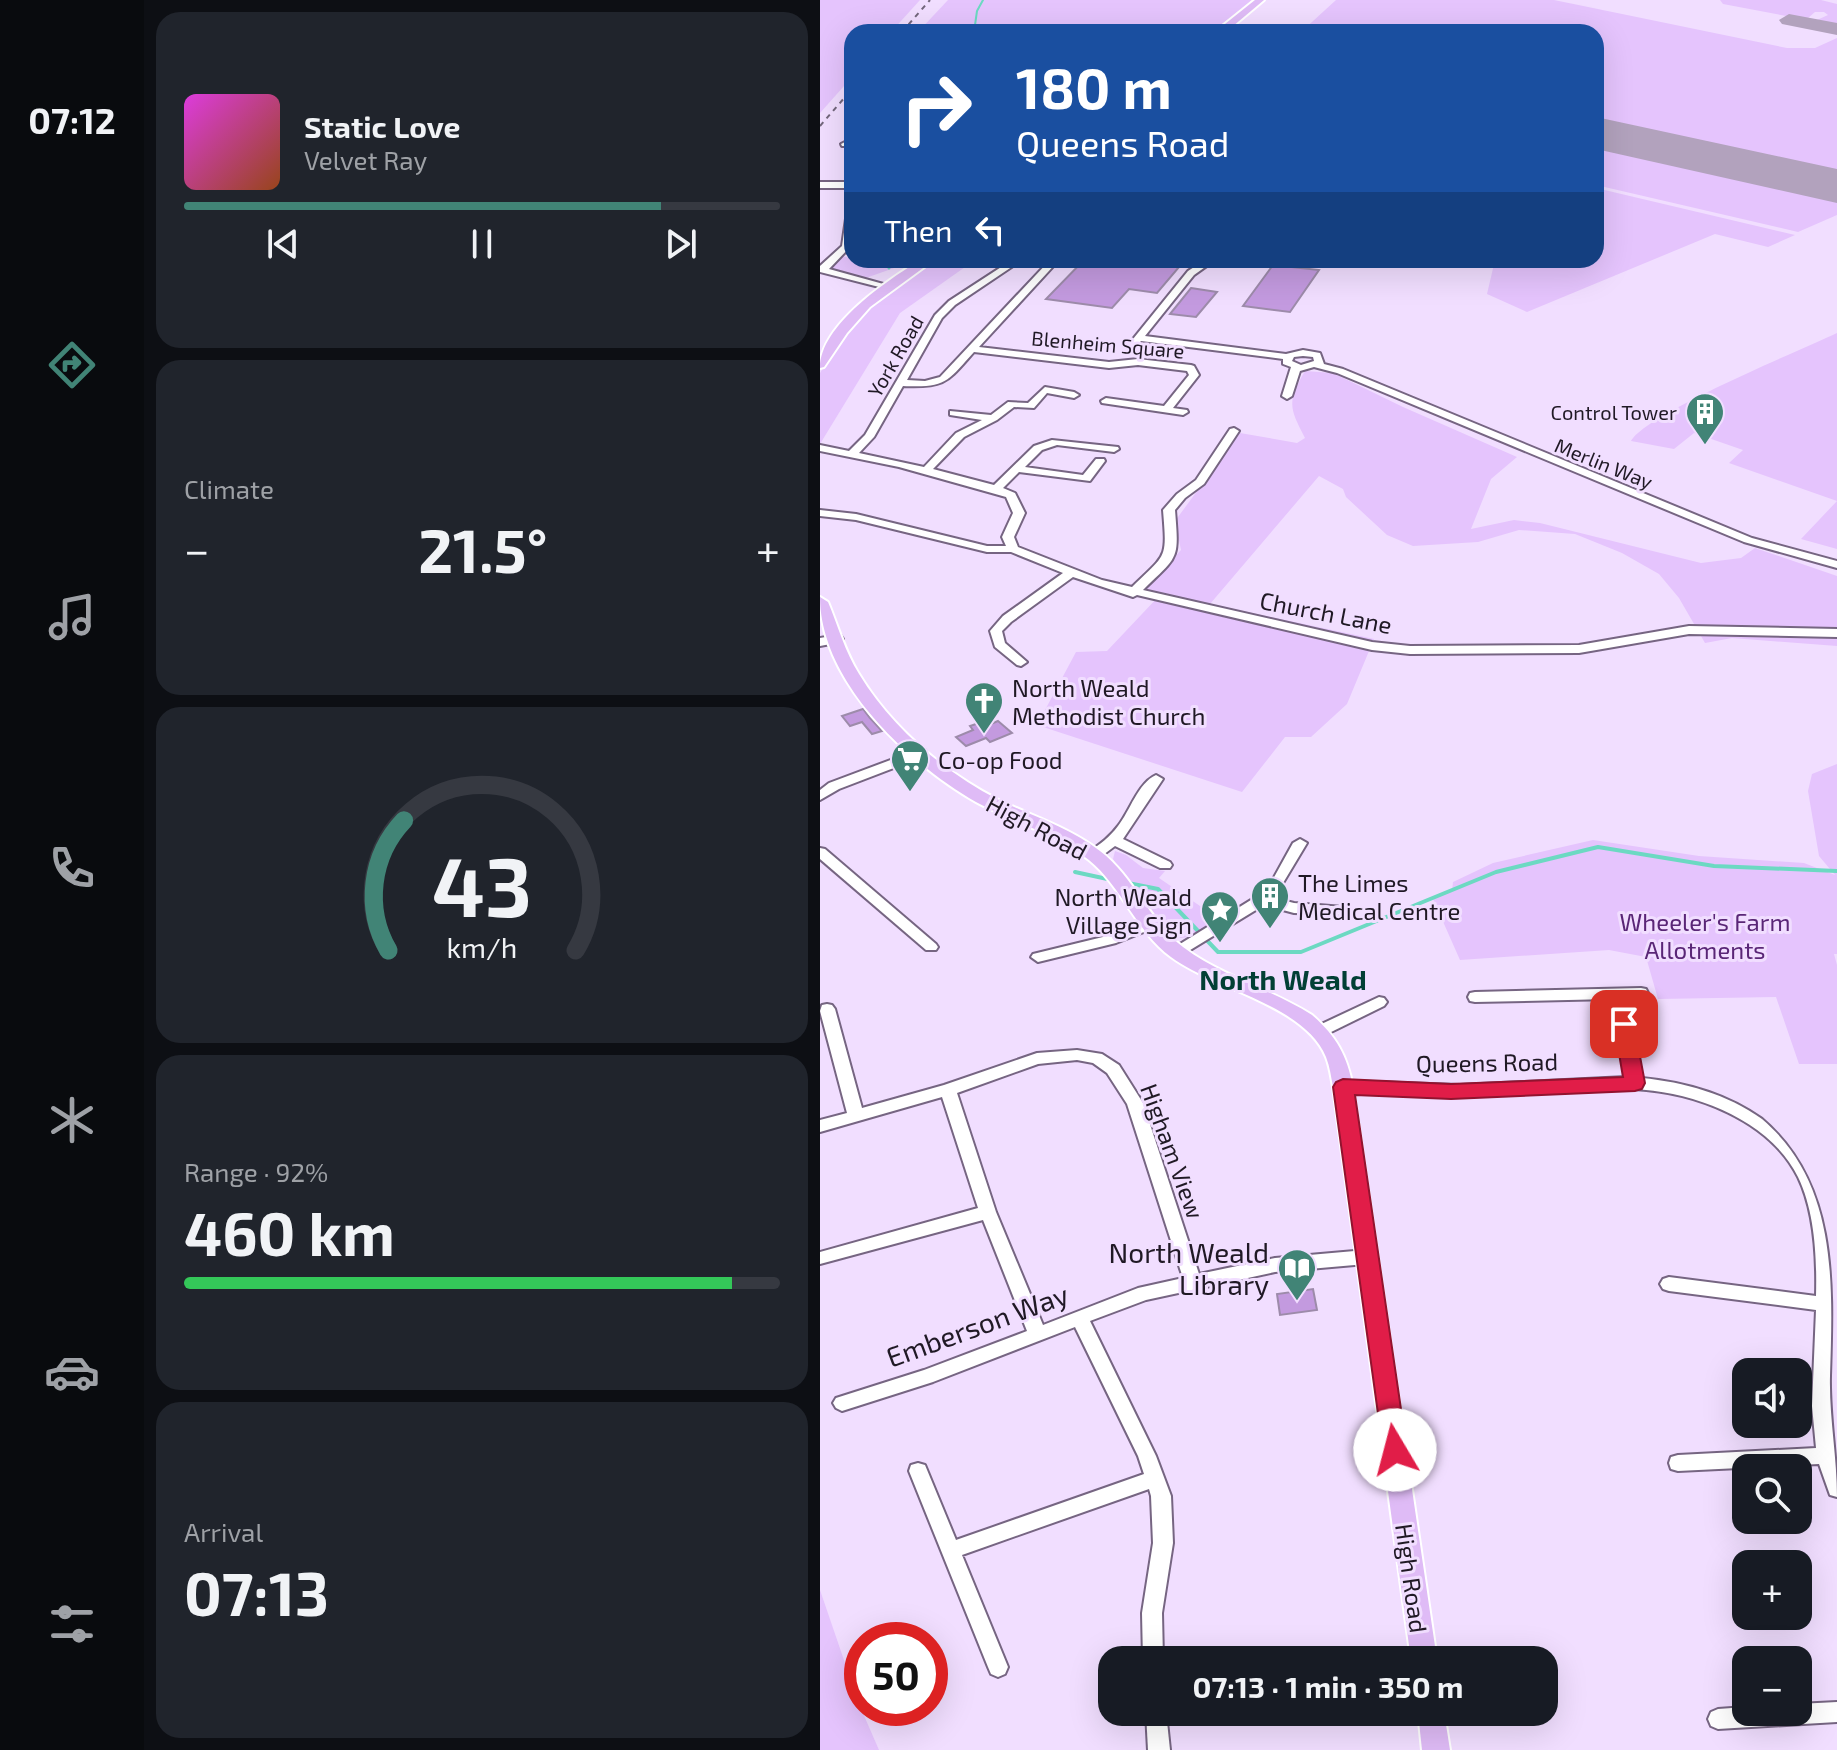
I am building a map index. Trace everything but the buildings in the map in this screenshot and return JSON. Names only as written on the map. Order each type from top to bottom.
[{"type":"main road","points":[[1230,24],[1260,0]]},
{"type":"main road","points":[[820,364],[844,326],[884,287],[915,268]]},
{"type":"main road","name":"High Road","points":[[820,602],[828,640],[866,696],[920,753],[981,798],[1094,855],[1118,879],[1149,925],[1177,952],[1291,1012],[1318,1032],[1335,1054],[1343,1087],[1422,1646]]},
{"type":"main road","points":[[1433,1726],[1436,1750]]},
{"type":"street","points":[[820,185],[844,185]]},
{"type":"street","points":[[844,249],[821,269],[884,287]]},
{"type":"street","name":"York Road","points":[[853,453],[869,437],[938,317],[952,303],[1006,268]]},
{"type":"street","points":[[899,383],[936,383],[944,379],[1048,268]]},
{"type":"street","points":[[1199,268],[1191,273],[1136,342],[1287,357],[1286,362],[1296,367],[1317,365]]},
{"type":"street","name":"Blenheim Square","points":[[972,349],[1109,365],[1138,362],[1191,368],[1194,375],[1166,410]]},
{"type":"street","name":"Merlin Way","points":[[1287,357],[1298,353],[1313,354],[1319,358],[1317,365],[1340,371],[1759,544],[1837,565]]},
{"type":"street","points":[[1287,396],[1296,367]]},
{"type":"street","points":[[926,471],[960,435],[1012,404],[1030,406],[1045,390],[1074,395]]},
{"type":"street","points":[[1106,401],[1183,412]]},
{"type":"street","points":[[954,413],[993,418]]},
{"type":"street","points":[[1133,593],[1169,558],[1172,547],[1169,510],[1200,482],[1234,431]]},
{"type":"street","points":[[996,489],[1020,469],[1038,448],[1056,442],[1114,449]]},
{"type":"street","points":[[820,448],[853,453],[1011,495],[1019,513],[1008,537],[1013,549]]},
{"type":"street","points":[[1020,469],[1086,479],[1100,461]]},
{"type":"street","name":"Church Lane","points":[[820,513],[856,517],[987,549],[1013,549],[1071,573],[1133,593],[1337,640],[1410,650],[1579,649],[1689,630],[1837,633]]},
{"type":"street","points":[[1021,662],[999,644],[996,631],[1007,619],[1071,573]]},
{"type":"street","points":[[820,796],[834,786],[920,753]]},
{"type":"street","points":[[1094,855],[1116,841],[1156,779]]},
{"type":"street","points":[[1116,841],[1165,865]]},
{"type":"street","points":[[1177,952],[1272,893],[1300,843]]},
{"type":"street","points":[[820,852],[931,947]]},
{"type":"street","points":[[1264,900],[1294,908],[1343,912]]},
{"type":"street","points":[[1038,957],[1111,940],[1149,925]]},
{"type":"street","points":[[1475,997],[1641,993]]},
{"type":"street","points":[[1619,994],[1635,1083]]},
{"type":"street","points":[[1318,1032],[1379,1002]]},
{"type":"street","points":[[827,1009],[856,1116]]},
{"type":"street","name":"Higham View","points":[[820,1126],[948,1090],[1037,1059],[1077,1055],[1097,1058],[1113,1069],[1135,1103],[1193,1281]]},
{"type":"street","name":"Queens Road","points":[[1343,1087],[1451,1092],[1635,1083],[1675,1089],[1729,1105],[1777,1137],[1803,1170],[1818,1216],[1824,1262],[1821,1405],[1825,1456],[1837,1489]]},
{"type":"street","points":[[948,1090],[988,1212],[1038,1335]]},
{"type":"street","points":[[823,1258],[988,1212]]},
{"type":"street","name":"Emberson Way","points":[[842,1403],[927,1377],[1144,1293],[1275,1265],[1366,1257]]},
{"type":"street","points":[[1669,1284],[1824,1304]]},
{"type":"street","points":[[1079,1317],[1147,1456],[1161,1496],[1163,1543],[1152,1613],[1153,1646]]},
{"type":"street","points":[[1678,1463],[1825,1456]]},
{"type":"street","points":[[918,1471],[998,1667]]},
{"type":"street","points":[[950,1551],[1154,1479]]},
{"type":"street","points":[[1718,1719],[1837,1712]]},
{"type":"street","points":[[1157,1726],[1159,1750]]},
{"type":"green space","points":[[820,0],[920,0],[898,24],[844,24],[844,86],[820,113]]},
{"type":"green space","points":[[948,0],[1260,0],[1239,19],[1230,18],[1222,24],[926,24]]},
{"type":"green space","points":[[1336,0],[1554,0],[1787,48],[1815,48],[1837,38],[1837,175],[1604,125],[1604,24],[1310,24]]},
{"type":"green space","points":[[1720,0],[1821,0],[1837,4],[1837,26],[1817,20],[1828,15],[1824,12],[1797,18],[1723,4]]},
{"type":"green space","points":[[1604,146],[1837,198],[1837,215],[1798,232],[1604,187]]},
{"type":"green space","points":[[1604,190],[1795,235],[1768,247],[1715,234],[1527,312],[1487,294],[1493,268],[1604,268]]},
{"type":"green space","points":[[842,256],[844,268],[894,268],[863,279],[828,269]]},
{"type":"green space","points":[[922,268],[964,268],[900,313],[820,444],[820,373],[870,303]]},
{"type":"green space","points":[[1837,333],[1837,501],[1729,463],[1743,450],[1694,433],[1674,449],[1631,441],[1643,429],[1693,399]]},
{"type":"green space","points":[[1305,371],[1333,373],[1517,457],[1491,479],[1471,529],[1514,520],[1540,523],[1701,563],[1741,558],[1755,548],[1837,576],[1837,646],[1732,638],[1705,643],[1679,598],[1659,574],[1622,553],[1575,534],[1519,530],[1478,542],[1413,546],[1387,535],[1346,497],[1343,489],[1319,476],[1210,604],[1374,639],[1347,704],[1311,737],[1285,737],[1242,792],[1037,725],[1076,652],[1107,651],[1159,596],[1145,590],[1181,550],[1175,521],[1240,433],[1297,443],[1305,438],[1292,404]]},
{"type":"green space","points":[[1837,501],[1837,549],[1801,539]]},
{"type":"green space","name":"Wheeler's Farm Allotments","points":[[1837,764],[1837,954],[1834,954],[1837,965],[1837,1064],[1799,1064],[1776,997],[1658,999],[1646,957],[1609,950],[1460,960],[1433,899],[1452,891],[1453,882],[1493,863],[1593,840],[1699,856],[1804,863],[1835,875],[1819,856],[1808,791],[1812,774]]},
{"type":"green space","points":[[1115,851],[1143,868],[1165,871],[1159,878],[1219,919],[1190,936],[1170,936],[1119,869],[1113,859]]},
{"type":"green space","points":[[820,1590],[844,1660],[844,1726],[869,1726],[879,1750],[820,1750]]},
{"type":"waterway","points":[[975,24],[983,0]]},
{"type":"waterway","points":[[1128,883],[1158,889],[1218,952],[1301,952],[1496,872],[1598,847],[1714,866],[1837,871]]},
{"type":"waterway","points":[[1075,872],[1112,880]]},
{"type":"taxiway","points":[[1789,20],[1837,29]]},
{"type":"runway","points":[[1604,135],[1837,186]]},
{"type":"railway","points":[[909,24],[930,0]]},
{"type":"railway","points":[[820,126],[844,98]]},
{"type":"place","name":"Control Tower","points":[[1705,446]]},
{"type":"place","name":"North Weald Methodist Church","points":[[984,735]]},
{"type":"place","name":"Co-op Food","points":[[910,793]]},
{"type":"place","name":"The Limes Medical Centre","points":[[1270,930]]},
{"type":"place","name":"North Weald Village Sign","points":[[1220,944]]},
{"type":"place","name":"North Weald Library","points":[[1297,1302]]},
{"type":"district","name":"North Weald","points":[[1283,979]]},
{"type":"route","points":[[1395,1450],[1343,1087],[1451,1092],[1635,1083],[1624,1024]]}]
